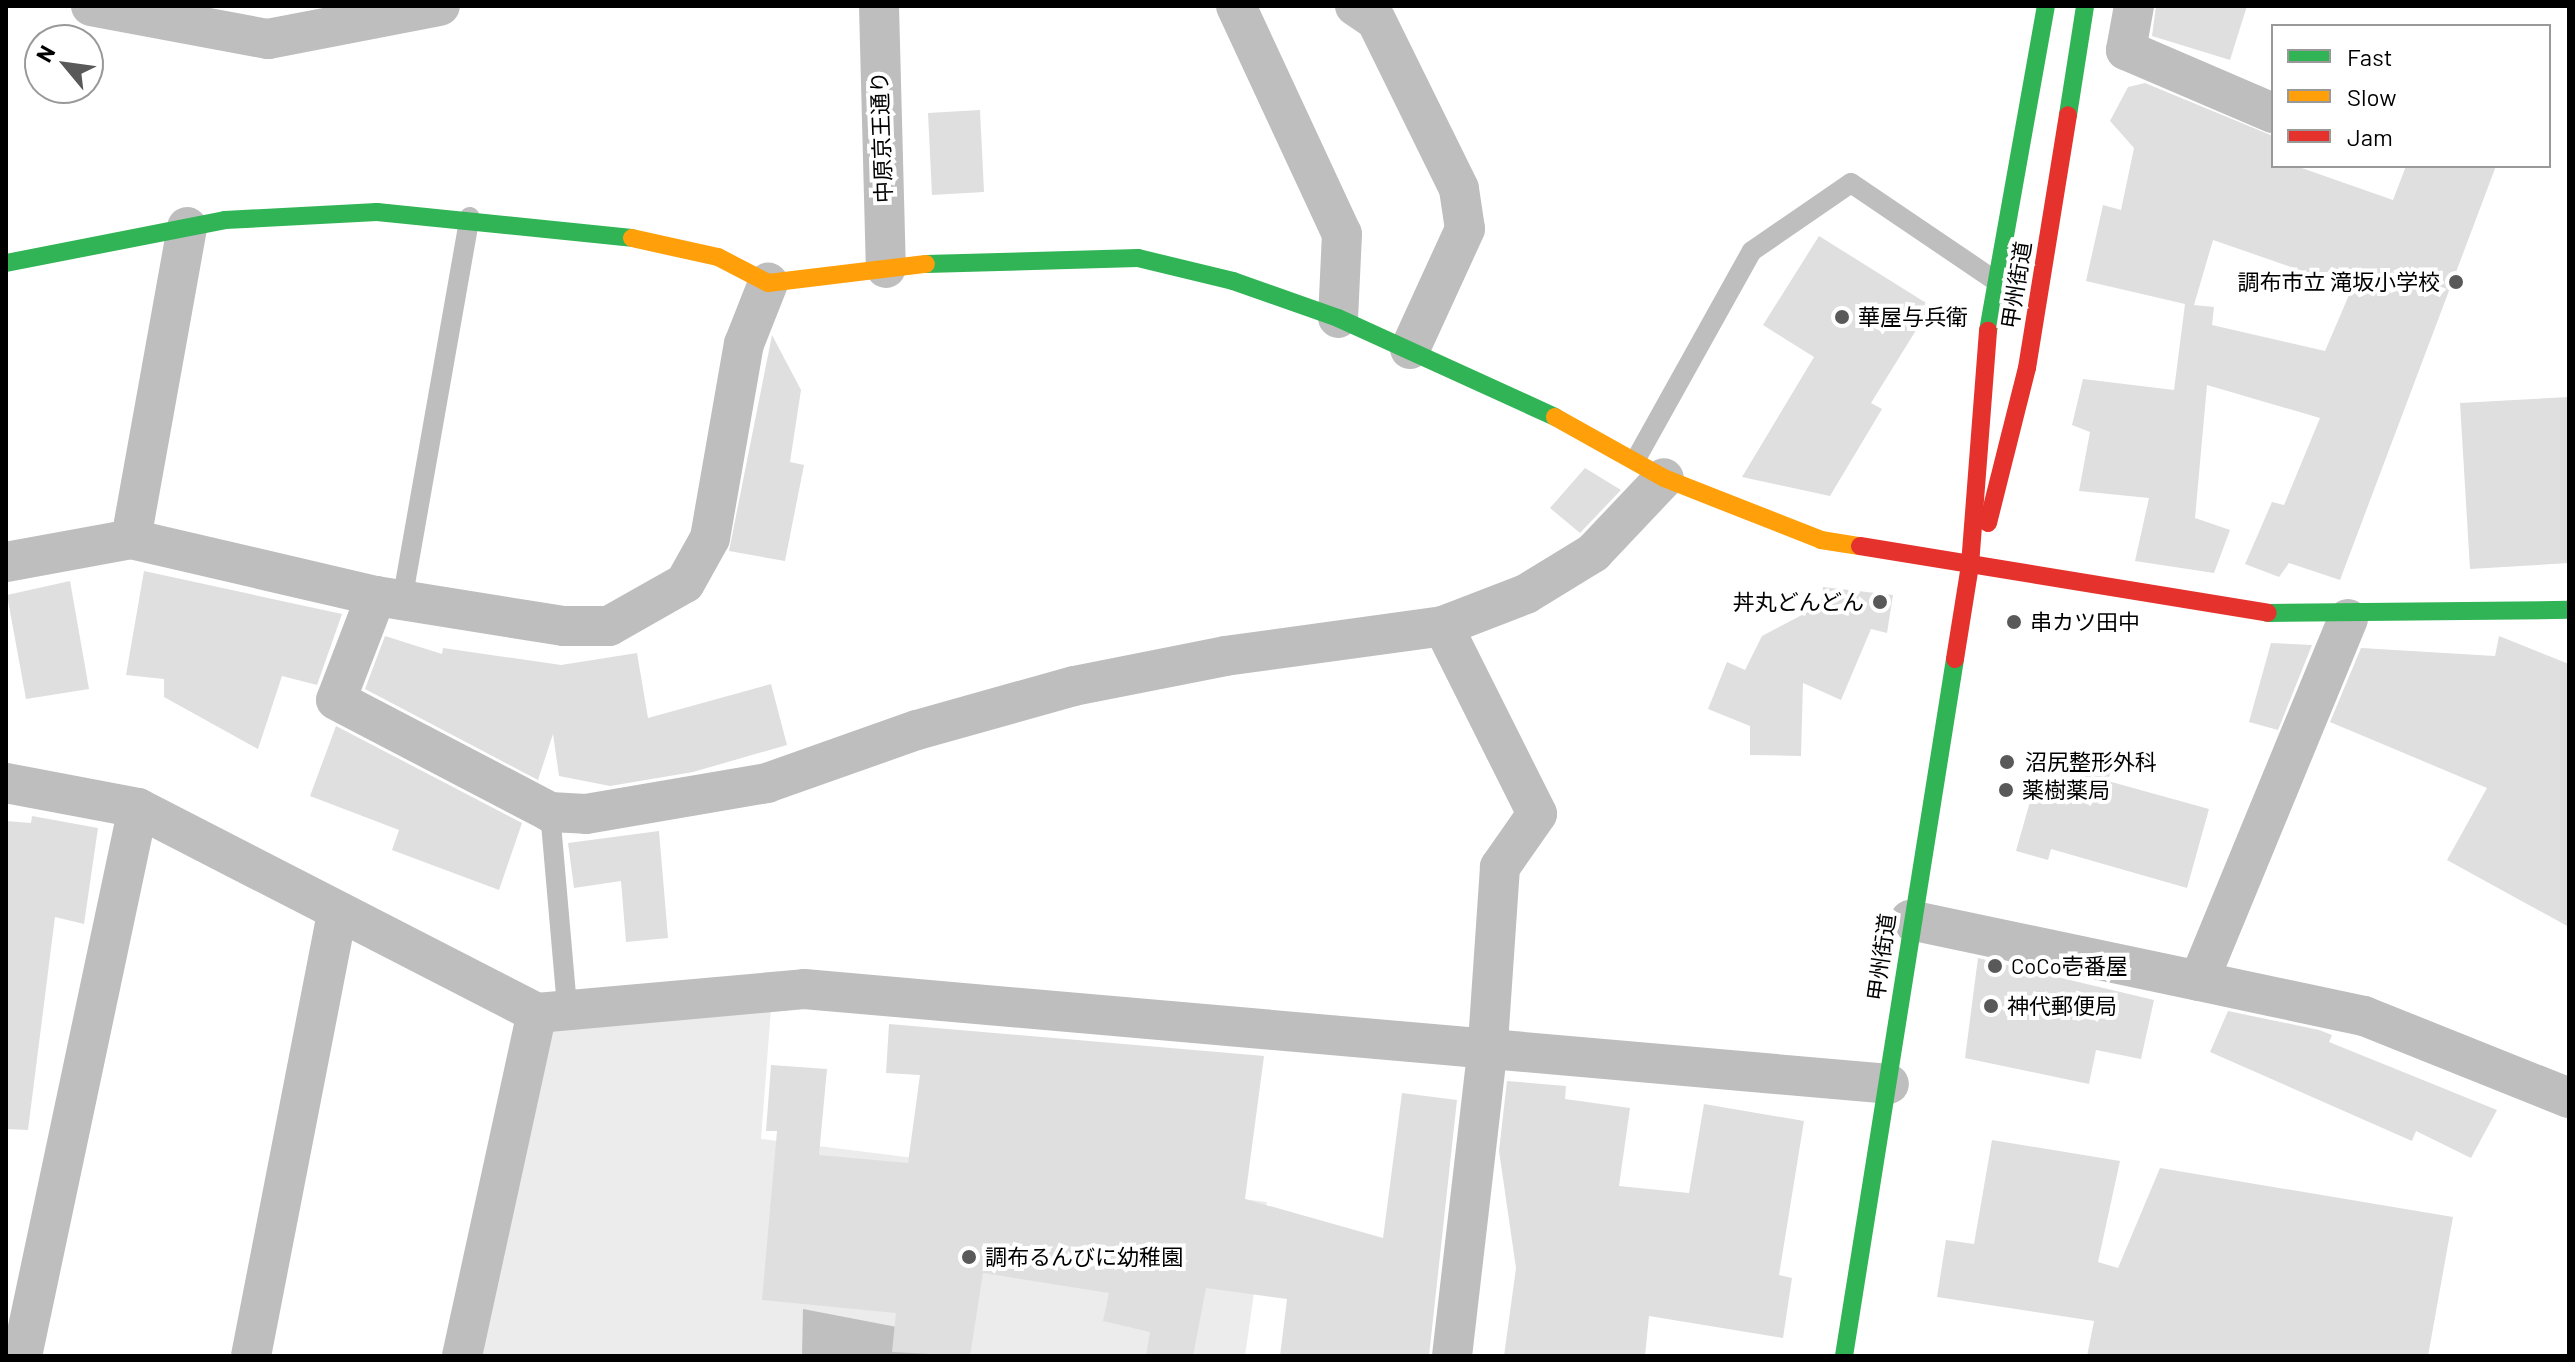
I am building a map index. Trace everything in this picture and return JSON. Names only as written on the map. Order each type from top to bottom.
[{"type":"main road","name":"甲州街道","points":[[1844,1356],[1889,1084],[1910,920],[1970,565],[1981,369],[2046,6]]},
{"type":"main road","name":"甲州街道","points":[[1970,565],[1992,514],[2027,368],[2085,6]]},
{"type":"main road","points":[[6,263],[187,227],[377,212],[593,229],[718,257],[768,283],[973,258],[1138,258],[1233,281],[1338,318],[1410,349],[1650,468],[1821,540],[2280,615],[2348,619],[2569,610]]},
{"type":"street","points":[[91,6],[268,39],[440,6]]},
{"type":"street","name":"中原京王通り","points":[[879,6],[886,268]]},
{"type":"street","points":[[1236,6],[1342,234],[1338,318]]},
{"type":"street","points":[[1355,6],[1376,20],[1459,189],[1465,229],[1410,349]]},
{"type":"street","points":[[2134,6],[2126,50],[2271,112]]},
{"type":"street","points":[[131,539],[187,227]]},
{"type":"street","points":[[6,562],[131,539],[389,598],[564,626],[609,626],[685,583],[710,538],[744,344],[768,283]]},
{"type":"street","points":[[389,598],[336,700],[550,812],[586,814],[767,783],[917,730],[1074,686],[1225,656],[1443,626],[1526,594],[1593,553],[1650,468]]},
{"type":"street","points":[[2199,981],[2348,619]]},
{"type":"street","points":[[1443,626],[1537,814],[1500,867],[1488,1045],[1452,1356]]},
{"type":"street","points":[[6,783],[138,808],[337,912],[552,1010],[804,989],[1488,1045],[1889,1084]]},
{"type":"street","points":[[22,1356],[20,1294],[138,808]]},
{"type":"street","points":[[251,1356],[337,912]]},
{"type":"street","points":[[1910,920],[2364,1016],[2569,1098]]},
{"type":"street","points":[[462,1356],[552,1010]]},
{"type":"lane","points":[[1650,468],[1752,251],[1851,183],[1997,282]]},
{"type":"lane","points":[[389,598],[470,217]]},
{"type":"lane","points":[[550,812],[552,1010]]},
{"type":"shaded area","points":[[771,1009],[761,1139],[1267,1202],[1245,1356],[480,1356],[542,1029]]},
{"type":"shaded area","points":[[803,1309],[949,1337],[947,1356],[802,1355]]},
{"type":"building","points":[[2156,6],[2247,6],[2230,60],[2152,36]]},
{"type":"building","points":[[2145,83],[2271,135],[2271,168],[2302,168],[2393,200],[2405,168],[2495,168],[2340,580],[2289,563],[2279,577],[2245,564],[2272,502],[2284,505],[2320,418],[2207,385],[2195,518],[2230,530],[2214,573],[2135,561],[2149,498],[2079,491],[2090,432],[2072,425],[2083,379],[2174,390],[2185,304],[2086,281],[2103,205],[2121,210],[2134,148],[2110,121],[2128,87]],"holes":[[[2213,240],[2352,288],[2325,351],[2212,325],[2214,307],[2194,305]]]},
{"type":"building","points":[[980,110],[984,192],[932,195],[928,113]]},
{"type":"building","points":[[1819,236],[1931,306],[1871,403],[1882,409],[1830,496],[1742,477],[1814,357],[1763,325]]},
{"type":"building","points":[[772,335],[801,390],[790,462],[804,465],[785,561],[729,551]]},
{"type":"building","points":[[2569,397],[2569,563],[2470,569],[2460,403]]},
{"type":"building","points":[[1585,468],[1621,490],[1580,533],[1550,508]]},
{"type":"building","points":[[144,571],[342,614],[317,685],[282,676],[258,749],[164,697],[164,679],[126,675]]},
{"type":"building","points":[[70,581],[89,689],[26,699],[7,595]]},
{"type":"building","points":[[1823,587],[1893,595],[1887,633],[1871,629],[1841,700],[1803,683],[1801,756],[1750,755],[1750,726],[1708,709],[1727,662],[1745,670],[1762,636],[1821,605]]},
{"type":"building","points":[[385,636],[442,654],[443,648],[561,665],[637,653],[648,718],[771,684],[787,745],[693,772],[610,786],[559,776],[553,734],[538,780],[365,689]]},
{"type":"building","points":[[2499,636],[2569,664],[2569,927],[2447,860],[2487,788],[2330,722],[2361,648],[2495,656]]},
{"type":"building","points":[[2271,643],[2312,645],[2278,730],[2249,722]]},
{"type":"building","points":[[336,726],[522,823],[499,890],[392,850],[399,830],[310,796]]},
{"type":"building","points":[[2066,758],[2111,770],[2108,781],[2209,809],[2187,888],[2051,849],[2048,860],[2016,851],[2033,791],[2054,797]]},
{"type":"building","points":[[32,816],[98,828],[84,924],[55,917],[28,1130],[6,1129],[6,821],[31,823]]},
{"type":"building","points":[[659,831],[668,938],[626,942],[621,881],[574,888],[568,843]]},
{"type":"building","points":[[1978,958],[2154,1000],[2141,1059],[2096,1050],[2089,1084],[1965,1058]]},
{"type":"building","points":[[2228,1011],[2319,1030],[2332,1035],[2329,1042],[2497,1110],[2471,1158],[2416,1131],[2412,1141],[2210,1052]]},
{"type":"building","points":[[889,1024],[1264,1056],[1245,1199],[1383,1238],[1402,1093],[1457,1100],[1429,1356],[1280,1356],[1287,1299],[1206,1288],[1193,1356],[1146,1356],[1150,1332],[1103,1321],[1109,1293],[983,1273],[970,1356],[892,1352],[896,1313],[762,1300],[777,1131],[766,1131],[771,1065],[827,1069],[819,1155],[908,1163],[920,1075],[886,1073]]},
{"type":"building","points":[[1507,1081],[1566,1086],[1565,1099],[1630,1108],[1619,1186],[1689,1193],[1704,1104],[1804,1121],[1779,1275],[1792,1278],[1783,1338],[1649,1316],[1645,1356],[1504,1356],[1516,1268],[1499,1151]]},
{"type":"building","points":[[1992,1140],[2120,1161],[2098,1262],[2118,1268],[2160,1168],[2453,1217],[2428,1356],[2087,1356],[2094,1321],[1937,1297],[1946,1240],[1974,1244]]},
{"type":"traffic: fast","points":[[1988,331],[2046,6]]},
{"type":"traffic: fast","points":[[2068,115],[2085,6]]},
{"type":"traffic: fast","points":[[6,263],[225,220],[377,212],[632,238]]},
{"type":"traffic: fast","points":[[926,264],[1138,258],[1233,281],[1338,318],[1555,417]]},
{"type":"traffic: fast","points":[[2268,613],[2569,610]]},
{"type":"traffic: fast","points":[[1844,1356],[1955,659]]},
{"type":"traffic: slow","points":[[632,238],[718,257],[768,283],[926,264]]},
{"type":"traffic: slow","points":[[1555,417],[1664,478],[1821,540],[1860,546]]},
{"type":"traffic: jam","points":[[1988,523],[2027,368],[2068,115]]},
{"type":"traffic: jam","points":[[1955,659],[1970,565],[1988,331]]},
{"type":"traffic: jam","points":[[1860,546],[2268,613]]},
{"type":"place","name":"調布市立 滝坂小学校","points":[[2456,282]]},
{"type":"place","name":"華屋与兵衛","points":[[1842,317]]},
{"type":"place","name":"丼丸どんどん","points":[[1880,602]]},
{"type":"place","name":"串カツ田中","points":[[2014,622]]},
{"type":"place","name":"沼尻整形外科","points":[[2007,762]]},
{"type":"place","name":"薬樹薬局","points":[[2006,790]]},
{"type":"place","name":"CoCo壱番屋","points":[[1995,966]]},
{"type":"place","name":"神代郵便局","points":[[1991,1006]]},
{"type":"place","name":"調布るんびに幼稚園","points":[[969,1257]]}]
